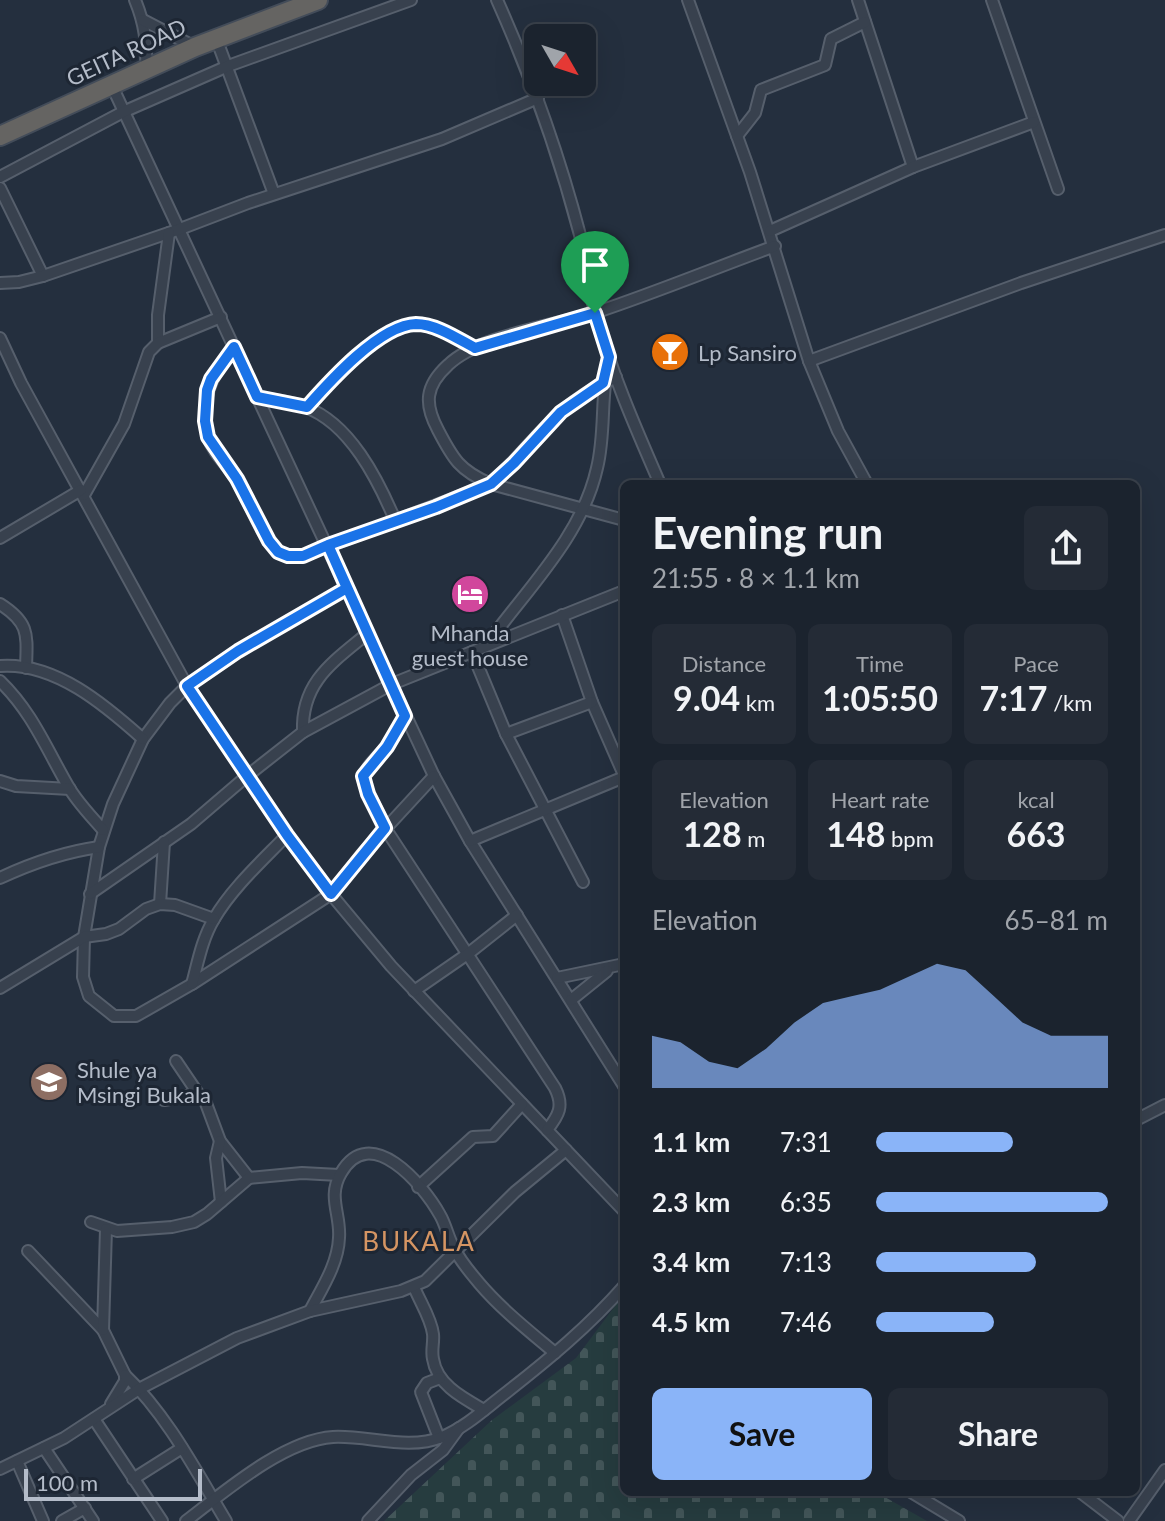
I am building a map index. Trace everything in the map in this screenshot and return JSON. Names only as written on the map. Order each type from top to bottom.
[{"type":"highway","name":"GEITA ROAD","points":[[0,136],[216,38],[318,0]]},
{"type":"street","points":[[135,0],[147,42],[146,69]]},
{"type":"street","points":[[0,177],[123,112],[228,66],[411,0]]},
{"type":"street","points":[[497,0],[538,98],[580,237],[595,313],[616,377],[658,480]]},
{"type":"street","points":[[688,0],[770,231],[809,361],[838,431],[865,480]]},
{"type":"street","points":[[858,0],[913,167]]},
{"type":"street","points":[[992,0],[1058,189]]},
{"type":"street","points":[[143,20],[195,47]]},
{"type":"street","points":[[737,136],[755,113],[761,90],[825,65],[831,39],[865,22]]},
{"type":"street","points":[[216,38],[274,194]]},
{"type":"street","points":[[112,86],[174,231],[221,317],[434,776],[470,841],[620,1080]]},
{"type":"street","points":[[0,283],[43,276],[274,194],[442,139],[538,98]]},
{"type":"street","points":[[770,231],[913,167],[1034,122]]},
{"type":"street","points":[[0,188],[43,276]]},
{"type":"street","points":[[158,343],[160,298],[174,231]]},
{"type":"street","points":[[809,361],[1021,283],[1165,235]]},
{"type":"street","points":[[620,519],[471,476],[458,465],[427,405],[439,376],[449,363],[475,348],[595,313],[775,246]]},
{"type":"street","points":[[0,538],[83,493],[124,424],[143,364],[158,343],[221,317]]},
{"type":"street","points":[[307,407],[370,346],[402,327],[425,325],[475,348]]},
{"type":"street","points":[[0,338],[21,383],[187,686],[287,835],[331,894],[414,991],[620,1207]]},
{"type":"street","points":[[234,347],[211,379],[207,390],[205,421],[208,437],[237,479],[269,541],[278,552],[288,556],[303,556],[491,484],[561,412],[616,377]]},
{"type":"street","points":[[487,645],[559,550],[593,488],[599,464],[603,383],[609,357]]},
{"type":"street","points":[[257,397],[307,407],[328,421],[363,456],[380,484],[395,520]]},
{"type":"street","points":[[347,588],[238,651],[187,686],[143,739],[103,830],[99,847],[84,937],[83,977],[89,996],[114,1016],[136,1016],[192,984],[331,894],[385,828],[434,776]]},
{"type":"street","points":[[90,894],[191,824],[303,732],[392,684],[620,593]]},
{"type":"street","points":[[1,607],[21,619],[26,668]]},
{"type":"street","points":[[562,615],[592,702],[620,767]]},
{"type":"street","points":[[303,732],[304,704],[312,688],[340,656],[368,633]]},
{"type":"street","points":[[472,652],[506,734],[583,882]]},
{"type":"street","points":[[0,666],[26,668],[65,681],[86,693],[143,739]]},
{"type":"street","points":[[0,681],[35,722],[70,789],[103,830]]},
{"type":"street","points":[[506,734],[592,702]]},
{"type":"street","points":[[405,716],[392,740],[363,776],[368,794],[385,828],[545,1070],[560,1098],[558,1116],[547,1130]]},
{"type":"street","points":[[470,841],[620,778]]},
{"type":"street","points":[[0,781],[16,786],[70,789]]},
{"type":"street","points":[[192,984],[203,943],[214,919],[287,835]]},
{"type":"street","points":[[160,904],[164,842]]},
{"type":"street","points":[[0,878],[53,857],[99,847]]},
{"type":"street","points":[[0,988],[84,937],[119,929],[146,909],[160,904],[175,905],[214,919]]},
{"type":"street","points":[[414,991],[517,915]]},
{"type":"street","points":[[557,978],[620,965]]},
{"type":"street","points":[[571,1000],[611,968]]},
{"type":"street","points":[[176,1061],[207,1103],[220,1141],[249,1178]]},
{"type":"street","points":[[164,1100],[199,1095]]},
{"type":"street","points":[[418,1187],[464,1143],[473,1137],[493,1136],[522,1104]]},
{"type":"street","points":[[1140,1118],[1165,1105]]},
{"type":"street","points":[[220,1141],[216,1158],[221,1202]]},
{"type":"street","points":[[0,1469],[44,1448],[139,1389],[237,1338],[310,1311],[414,1287],[425,1281],[515,1192],[566,1150]]},
{"type":"street","points":[[310,1311],[336,1256],[339,1226],[333,1190],[339,1175],[354,1157],[363,1153],[382,1154],[396,1164],[440,1214],[455,1251],[500,1306],[555,1353]]},
{"type":"street","points":[[91,1222],[106,1229],[132,1231],[194,1222],[249,1178],[302,1173],[339,1175]]},
{"type":"street","points":[[103,1330],[106,1229]]},
{"type":"street","points":[[28,1251],[103,1330],[125,1375],[139,1389],[182,1448],[226,1521]]},
{"type":"street","points":[[414,1287],[433,1335],[432,1354],[440,1378],[459,1396],[484,1410]]},
{"type":"street","points":[[186,1521],[252,1471],[319,1439],[334,1437],[400,1442],[439,1438],[460,1427],[555,1353],[620,1291]]},
{"type":"street","points":[[110,1406],[125,1381],[125,1375]]},
{"type":"street","points":[[439,1438],[421,1392],[427,1383],[440,1378]]},
{"type":"street","points":[[94,1419],[162,1521]]},
{"type":"street","points":[[368,1521],[411,1475],[443,1450],[460,1427]]},
{"type":"street","points":[[44,1448],[93,1521]]},
{"type":"street","points":[[133,1479],[182,1448]]},
{"type":"street","points":[[17,1461],[43,1521]]},
{"type":"street","points":[[1129,1521],[1165,1470]]},
{"type":"street","points":[[918,1496],[959,1521]]},
{"type":"street","points":[[1085,1496],[1118,1521]]},
{"type":"street","points":[[62,1521],[85,1508]]},
{"type":"green space","points":[[620,1299],[620,1496],[883,1496],[927,1521],[384,1521],[492,1420],[576,1358]]},
{"type":"place","name":"Lp Sansiro","points":[[670,352]]},
{"type":"place","name":"Mhanda guest house","points":[[470,594]]},
{"type":"place","name":"Shule ya Msingi Bukala","points":[[49,1082]]},
{"type":"district","name":"BUKALA","points":[[419,1241]]},
{"type":"route","points":[[595,313],[475,348],[425,325],[402,327],[370,346],[307,407],[257,397],[234,347],[211,379],[207,390],[205,421],[215,451],[237,479],[269,541],[278,552],[303,556],[328,545],[405,716],[387,747],[363,776],[368,794],[385,828],[331,894],[287,835],[187,686],[238,651],[347,588],[328,545],[491,484],[561,412],[603,383],[609,357],[595,313]]}]
